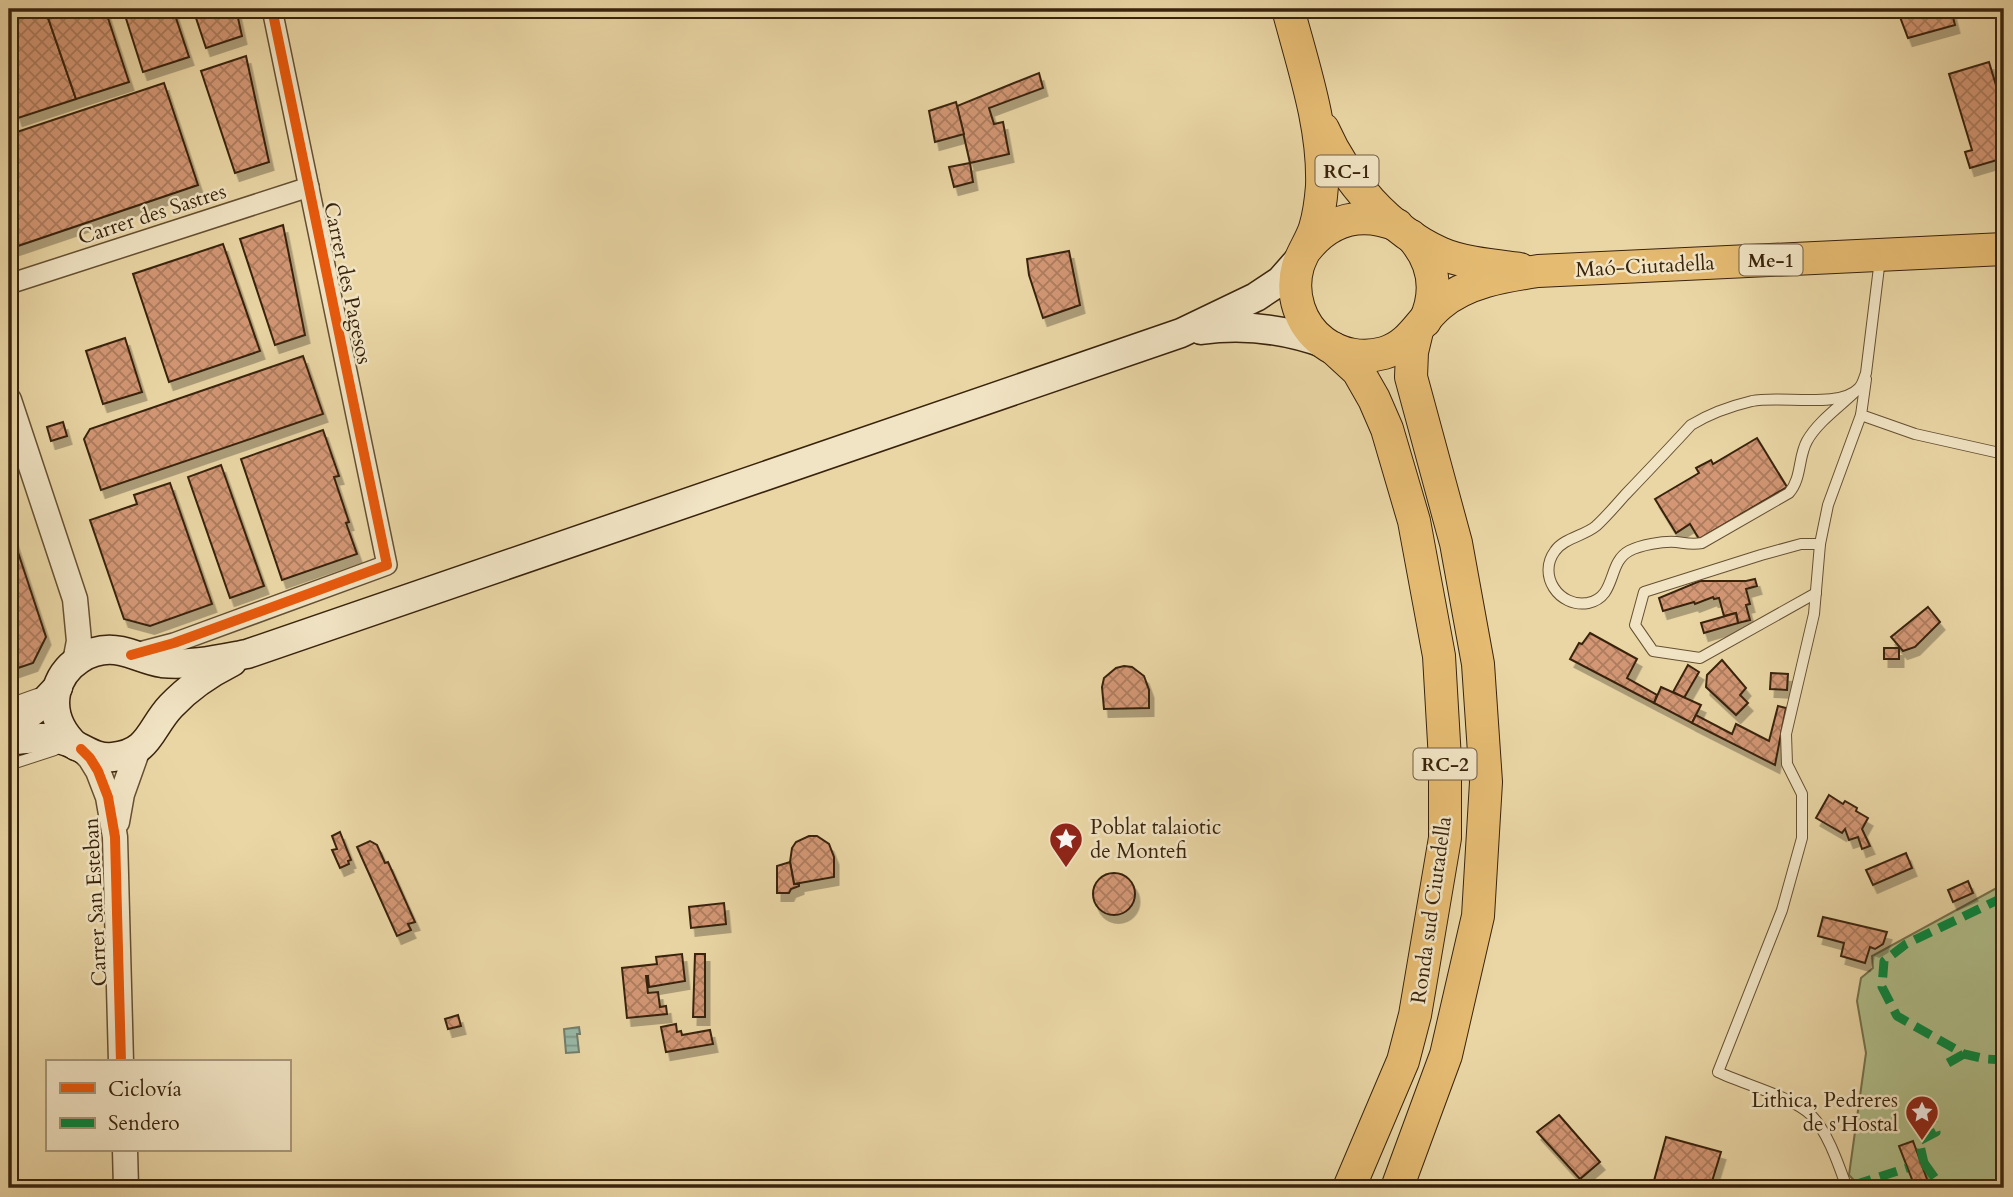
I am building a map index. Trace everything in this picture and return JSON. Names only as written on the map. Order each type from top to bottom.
[{"type":"main road","name":"RC-1","points":[[1288,9],[1313,105],[1322,186],[1315,229],[1305,252]]},
{"type":"main road","name":"RC-1","points":[[1313,105],[1334,153],[1367,196],[1404,231]]},
{"type":"main road","name":"Me-1","points":[[75,662],[99,651],[127,654],[163,663],[210,661],[247,654],[1181,333],[1256,298],[1280,281],[1314,239],[1332,226],[1353,219],[1375,218],[1404,231],[1442,254],[1502,267],[1538,271]]},
{"type":"main road","points":[[1404,231],[1426,254],[1433,276],[1433,299],[1421,326]]},
{"type":"main road","name":"Maó-Ciutadella","points":[[1538,271],[2004,249]]},
{"type":"main road","points":[[1305,252],[1296,276],[1296,299],[1309,329],[1330,346]]},
{"type":"main road","name":"Me-1","points":[[1181,333],[1222,327],[1263,328],[1296,334],[1350,354],[1367,356],[1385,353],[1401,346],[1437,307],[1451,296],[1503,276],[1538,271]]},
{"type":"main road","name":"Ronda sud Ciutadella","points":[[1397,1188],[1446,1055],[1478,916],[1486,782],[1476,650],[1456,543],[1411,377],[1412,352],[1421,326]]},
{"type":"main road","name":"Ronda sud Ciutadella","points":[[1330,346],[1358,371],[1374,399],[1387,429],[1414,521],[1439,656],[1446,760],[1446,838],[1415,1015],[1403,1061],[1349,1188]]},
{"type":"main road","points":[[127,654],[153,672],[162,693],[162,715],[158,726]]},
{"type":"main road","name":"Me-1","points":[[138,749],[150,739],[169,708],[190,689],[214,671],[247,654]]},
{"type":"main road","points":[[75,662],[62,678],[55,698],[62,729],[78,747]]},
{"type":"main road","points":[[9,729],[42,704],[58,687]]},
{"type":"main road","points":[[9,741],[56,739],[94,755],[110,757],[138,749]]},
{"type":"street","name":"Carrer des Pagesos","points":[[127,654],[174,643],[387,565],[272,9]]},
{"type":"street","name":"Carrer des Sastres","points":[[9,284],[309,187]]},
{"type":"street","points":[[9,400],[75,599],[93,630],[127,654]]},
{"type":"street","points":[[75,599],[79,641],[75,662]]},
{"type":"street","name":"Carrer San Esteban","points":[[78,747],[90,758],[98,771],[113,816],[121,1060]]},
{"type":"street","name":"Carrer San Esteban","points":[[115,836],[122,794],[138,749]]},
{"type":"street","points":[[125,1152],[126,1188]]},
{"type":"lane","points":[[1852,1187],[1811,1115],[1777,1095],[1718,1072],[1782,911],[1802,838],[1802,794],[1787,764],[1786,734],[1814,614],[1820,544],[1828,505],[1861,415],[1881,255]]},
{"type":"lane","points":[[1858,389],[1840,398],[1752,401],[1705,416],[1691,425],[1596,526],[1562,544],[1555,551],[1549,570],[1553,589],[1559,597],[1568,601],[1591,602],[1607,590],[1616,567],[1628,552],[1668,542],[1695,545],[1702,543],[1789,493],[1797,480],[1802,452],[1811,435],[1858,389],[1866,373]]},
{"type":"lane","points":[[1861,415],[1915,434],[2004,454]]},
{"type":"lane","points":[[1816,593],[1700,658],[1653,651],[1635,625],[1644,592],[1801,544],[1820,544]]},
{"type":"lane","points":[[9,704],[58,687]]},
{"type":"lane","points":[[9,765],[47,751],[78,747]]},
{"type":"green space","points":[[2004,884],[2004,1188],[1861,1188],[1849,1175],[1866,1053],[1857,1001],[1861,978],[1873,968],[1872,956]]},
{"type":"shaded area","points":[[579,1027],[579,1052],[566,1053],[564,1029]]},
{"type":"building","points":[[28,9],[45,9],[76,99],[18,118],[9,91],[9,15]]},
{"type":"building","points":[[45,9],[105,9],[129,82],[76,99]]},
{"type":"building","points":[[123,9],[173,9],[189,57],[143,72]]},
{"type":"building","points":[[193,9],[236,9],[242,36],[206,48]]},
{"type":"building","points":[[1897,9],[1951,9],[1955,25],[1908,38]]},
{"type":"building","points":[[246,56],[269,162],[235,173],[201,71]]},
{"type":"building","points":[[1989,62],[2004,112],[2004,158],[1970,168],[1965,152],[1972,150],[1949,74]]},
{"type":"building","points":[[1039,73],[1043,88],[989,108],[994,124],[1003,122],[1009,154],[970,163],[957,106]]},
{"type":"building","points":[[164,83],[198,185],[9,249],[9,118],[14,133]]},
{"type":"building","points":[[956,102],[964,134],[935,142],[929,111]]},
{"type":"building","points":[[970,163],[973,182],[954,187],[949,167]]},
{"type":"building","points":[[283,225],[305,335],[275,345],[240,239]]},
{"type":"building","points":[[223,244],[260,351],[169,382],[133,274]]},
{"type":"building","points":[[1069,251],[1080,305],[1043,318],[1029,275],[1027,259]]},
{"type":"building","points":[[125,338],[142,392],[103,404],[86,351]]},
{"type":"building","points":[[303,356],[323,414],[101,490],[84,439],[90,429]]},
{"type":"building","points":[[63,422],[67,436],[51,441],[47,427]]},
{"type":"building","points":[[323,430],[339,476],[334,477],[357,554],[282,580],[241,459]]},
{"type":"building","points":[[1757,438],[1787,487],[1699,539],[1690,524],[1676,533],[1655,499],[1699,473],[1696,468],[1711,460],[1713,464]]},
{"type":"building","points":[[221,465],[264,586],[230,598],[188,477]]},
{"type":"building","points":[[170,483],[212,604],[150,626],[124,619],[90,520],[137,504],[134,495]]},
{"type":"building","points":[[9,525],[46,637],[33,663],[9,671]]},
{"type":"building","points":[[1755,579],[1757,586],[1746,589],[1750,620],[1738,623],[1736,613],[1724,616],[1719,598],[1713,597],[1663,611],[1659,598],[1700,581]]},
{"type":"building","points":[[1928,607],[1940,622],[1915,647],[1903,651],[1891,637]]},
{"type":"building","points":[[1736,613],[1738,623],[1704,633],[1701,623]]},
{"type":"building","points":[[1590,633],[1637,659],[1627,678],[1657,695],[1654,703],[1570,659],[1579,643],[1582,644]]},
{"type":"building","points":[[1884,648],[1899,648],[1899,659],[1884,659]]},
{"type":"building","points":[[1722,660],[1746,688],[1740,695],[1748,703],[1736,715],[1706,687],[1707,675]]},
{"type":"building","points":[[1688,665],[1699,672],[1684,698],[1673,692]]},
{"type":"building","points":[[1132,667],[1144,676],[1149,690],[1149,708],[1104,709],[1104,678],[1116,668]]},
{"type":"building","points":[[1771,673],[1788,674],[1787,690],[1770,689]]},
{"type":"building","points":[[1661,687],[1701,705],[1692,723],[1654,703]]},
{"type":"building","points":[[1778,706],[1786,708],[1775,765],[1692,723],[1696,715],[1732,734],[1736,724],[1769,741]]},
{"type":"building","points":[[1829,795],[1843,804],[1845,801],[1857,808],[1856,811],[1868,818],[1862,829],[1870,846],[1862,849],[1858,837],[1849,840],[1845,829],[1842,833],[1816,818]]},
{"type":"building","points":[[340,832],[351,860],[340,868],[332,850],[337,849],[332,836]]},
{"type":"building","points":[[809,836],[817,836],[829,844],[834,857],[834,877],[794,884],[790,862],[792,848],[796,842]]},
{"type":"building","points":[[370,841],[377,845],[385,863],[388,862],[415,922],[408,924],[411,930],[397,936],[357,847]]},
{"type":"building","points":[[1906,853],[1912,868],[1873,885],[1866,870]]},
{"type":"building","points":[[790,862],[794,884],[799,886],[791,889],[789,893],[777,893],[777,866]]},
{"type":"building","points":[[1114,873],[1129,879],[1135,894],[1129,909],[1114,915],[1099,909],[1093,894],[1099,879]]},
{"type":"building","points":[[1968,881],[1973,893],[1953,902],[1948,890]]},
{"type":"building","points":[[724,903],[726,924],[691,928],[689,907]]},
{"type":"building","points":[[1823,917],[1887,932],[1883,944],[1875,949],[1870,947],[1865,963],[1841,956],[1844,943],[1818,936]]},
{"type":"building","points":[[682,954],[685,981],[649,987],[646,976],[648,993],[658,992],[660,1007],[666,1006],[667,1014],[627,1018],[622,968],[657,964],[656,957]]},
{"type":"building","points":[[695,954],[705,954],[705,1017],[693,1017]]},
{"type":"building","points":[[458,1015],[461,1026],[448,1029],[445,1019]]},
{"type":"building","points":[[676,1024],[677,1032],[681,1031],[682,1035],[710,1030],[713,1044],[666,1052],[661,1027]]},
{"type":"building","points":[[1559,1115],[1600,1162],[1580,1179],[1537,1132]]},
{"type":"building","points":[[1666,1137],[1721,1152],[1710,1188],[1652,1188]]},
{"type":"building","points":[[1913,1141],[1928,1182],[1915,1187],[1899,1146]]},
{"type":"marked path","points":[[2004,897],[1906,944],[1884,961],[1882,987],[1897,1016],[1964,1054],[2004,1060]]},
{"type":"marked path","points":[[1948,1063],[1964,1054]]},
{"type":"marked path","points":[[1921,1163],[1924,1163],[1919,1141],[1936,1132],[1932,1120]]},
{"type":"marked path","points":[[1924,1163],[1942,1188]]},
{"type":"marked path","points":[[1854,1185],[1907,1168]]},
{"type":"cycle path","points":[[131,655],[174,643],[387,565],[272,9]]},
{"type":"cycle path","points":[[81,749],[98,771],[108,797],[115,837],[121,1060]]},
{"type":"place","name":"Poblat talaiotic de Montefi","points":[[1066,869]]},
{"type":"place","name":"Lithica, Pedreres de s'Hostal","points":[[1922,1142]]}]
